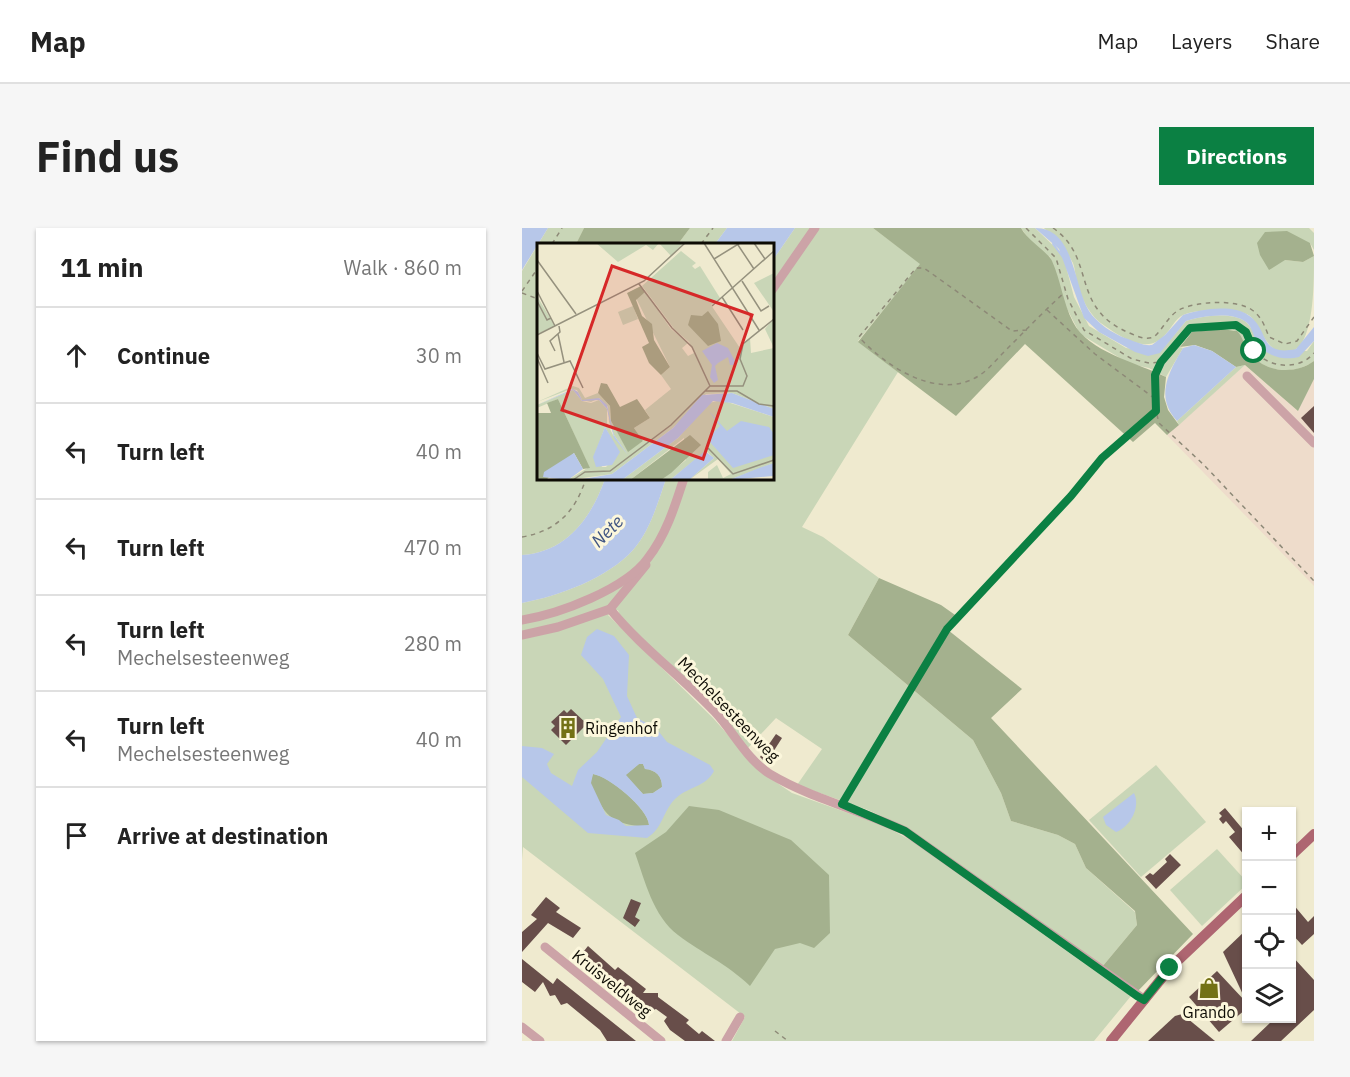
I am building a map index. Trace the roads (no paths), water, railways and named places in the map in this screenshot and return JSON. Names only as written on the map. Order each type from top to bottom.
[{"type":"main road","points":[[1296,851],[1314,834]]},
{"type":"main road","points":[[1111,1041],[1170,968],[1242,900]]},
{"type":"street","points":[[774,287],[815,228]]},
{"type":"street","points":[[1247,376],[1314,443]]},
{"type":"street","points":[[522,620],[568,607],[604,592],[647,561],[662,538],[683,480]]},
{"type":"street","points":[[522,635],[558,627],[610,609],[646,568],[647,561]]},
{"type":"street","name":"Mechelsesteenweg","points":[[610,609],[634,637],[716,713],[767,772],[795,788],[842,804],[905,831],[1144,1000]]},
{"type":"street","name":"Kruisveldweg","points":[[545,947],[661,1041]]},
{"type":"street","points":[[726,1041],[740,1017]]},
{"type":"street","points":[[522,1027],[540,1041]]},
{"type":"water","points":[[522,228],[548,228],[537,243],[522,270]]},
{"type":"water","points":[[727,228],[795,228],[774,259],[774,243],[716,243]]},
{"type":"water","points":[[1035,228],[1048,230],[1058,237],[1071,260],[1089,311],[1105,327],[1125,338],[1152,345],[1165,335],[1183,315],[1207,309],[1225,309],[1248,315],[1255,321],[1270,345],[1276,349],[1296,349],[1314,327],[1314,341],[1299,357],[1276,356],[1265,351],[1257,343],[1246,322],[1233,316],[1217,316],[1186,321],[1160,353],[1148,356],[1135,352],[1099,332],[1084,318],[1059,249]]},
{"type":"water","points":[[1194,345],[1212,351],[1236,367],[1177,421],[1167,403],[1166,385],[1183,348]]},
{"type":"water","name":"Nete","points":[[605,480],[666,480],[644,534],[623,560],[597,577],[567,591],[522,603],[522,555],[552,547],[564,540],[584,519]]},
{"type":"water","points":[[597,629],[614,636],[629,655],[627,696],[637,718],[656,728],[667,742],[710,765],[714,771],[701,784],[675,799],[660,824],[647,838],[588,833],[522,777],[522,746],[542,748],[554,754],[547,764],[551,773],[572,786],[578,770],[597,752],[621,717],[603,679],[581,655],[587,637]],"holes":[[[639,764],[643,764],[645,769],[658,774],[662,787],[653,793],[643,794],[626,775]],[[593,774],[600,776],[627,794],[642,810],[649,825],[626,826],[619,820],[606,815],[591,783]]]},
{"type":"water","points":[[1134,793],[1136,804],[1133,816],[1126,826],[1116,832],[1106,825],[1103,817]]},
{"type":"waterway","points":[[1053,244],[1066,261]]},
{"type":"place","name":"Ringenhof","points":[[568,728]]},
{"type":"place","name":"Grando","points":[[1209,988]]}]
